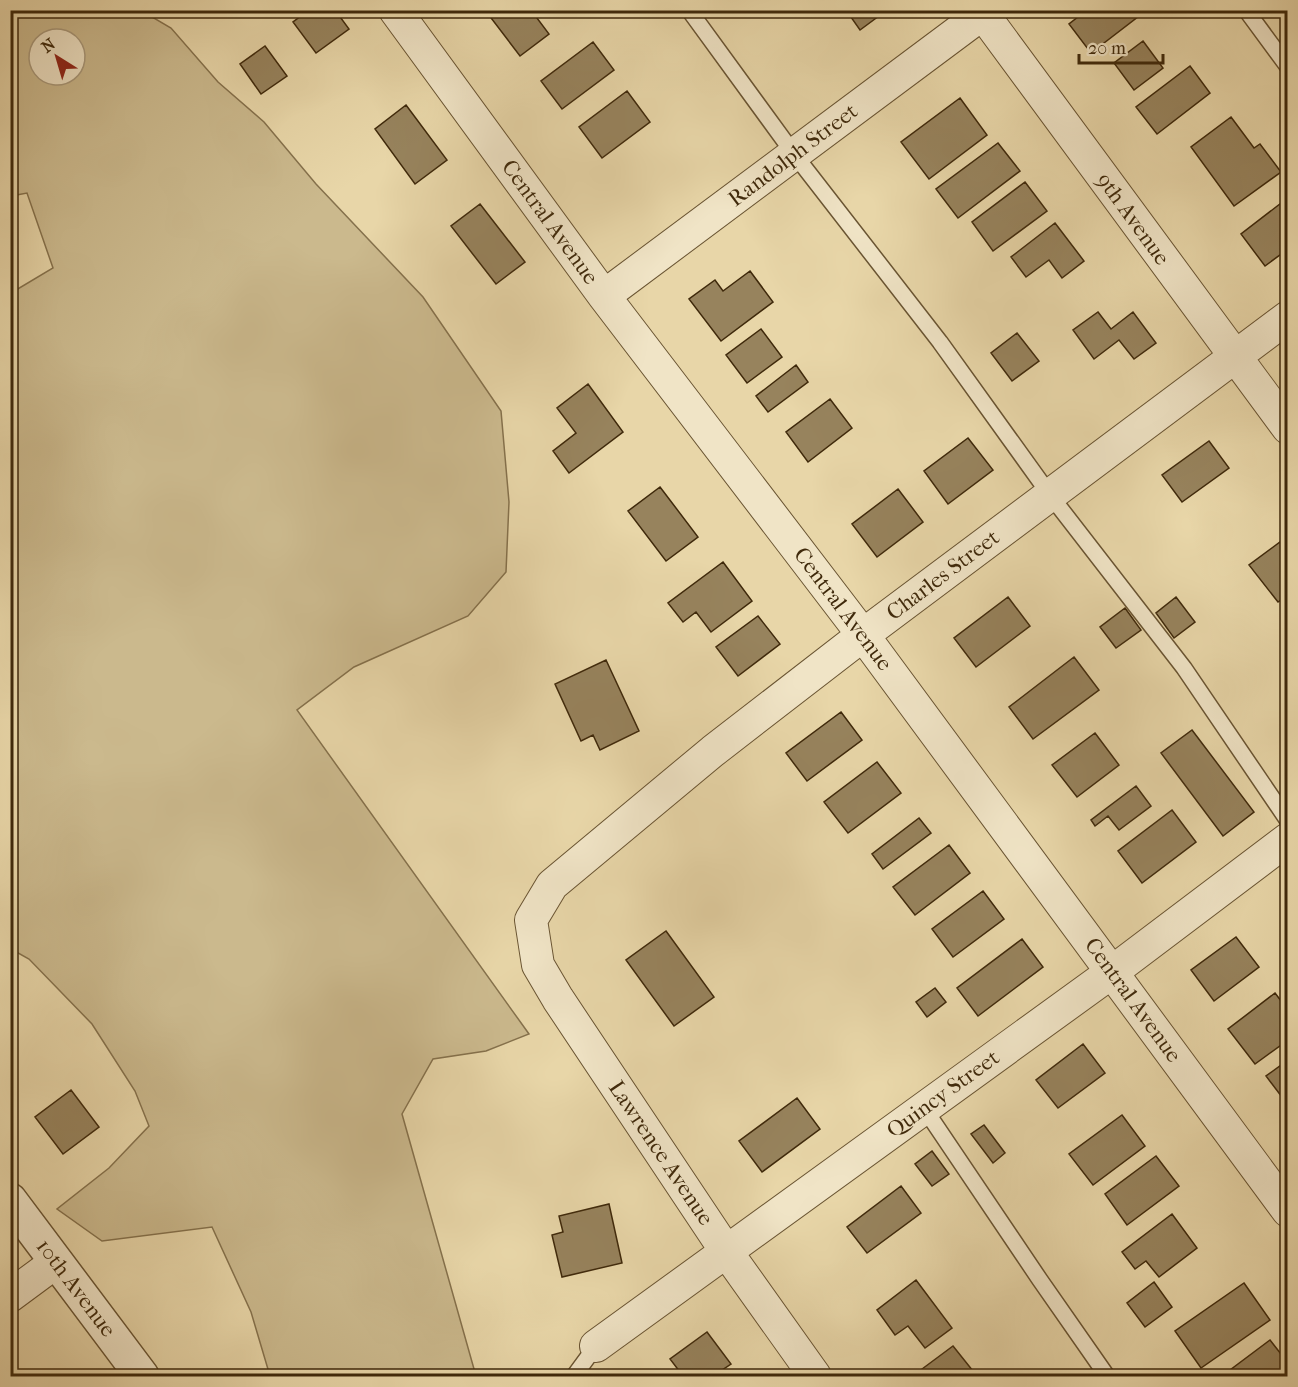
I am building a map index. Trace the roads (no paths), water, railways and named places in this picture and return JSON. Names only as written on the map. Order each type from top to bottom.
[{"type":"street","name":"Central Avenue","points":[[395,10],[604,296],[863,635],[1287,1211]]},
{"type":"street","name":"Randolph Street","points":[[604,296],[981,12]]},
{"type":"street","name":"9th Avenue","points":[[981,12],[1287,428]]},
{"type":"street","name":"Charles Street","points":[[531,920],[552,885],[713,751],[863,635],[1287,316]]},
{"type":"street","name":"Quincy Street","points":[[596,1346],[1113,972],[1287,839]]},
{"type":"street","name":"Lawrence Avenue","points":[[531,920],[538,965],[558,999],[726,1251],[815,1377]]},
{"type":"street","name":"10th Avenue","points":[[10,1200],[142,1377]]},
{"type":"street","points":[[10,1296],[56,1262]]},
{"type":"lane","points":[[689,10],[794,154],[940,342],[1050,495],[1184,668],[1287,821]]},
{"type":"lane","points":[[1246,10],[1287,67]]},
{"type":"lane","points":[[924,1108],[1107,1377]]},
{"type":"lane","points":[[574,1377],[596,1346]]}]
